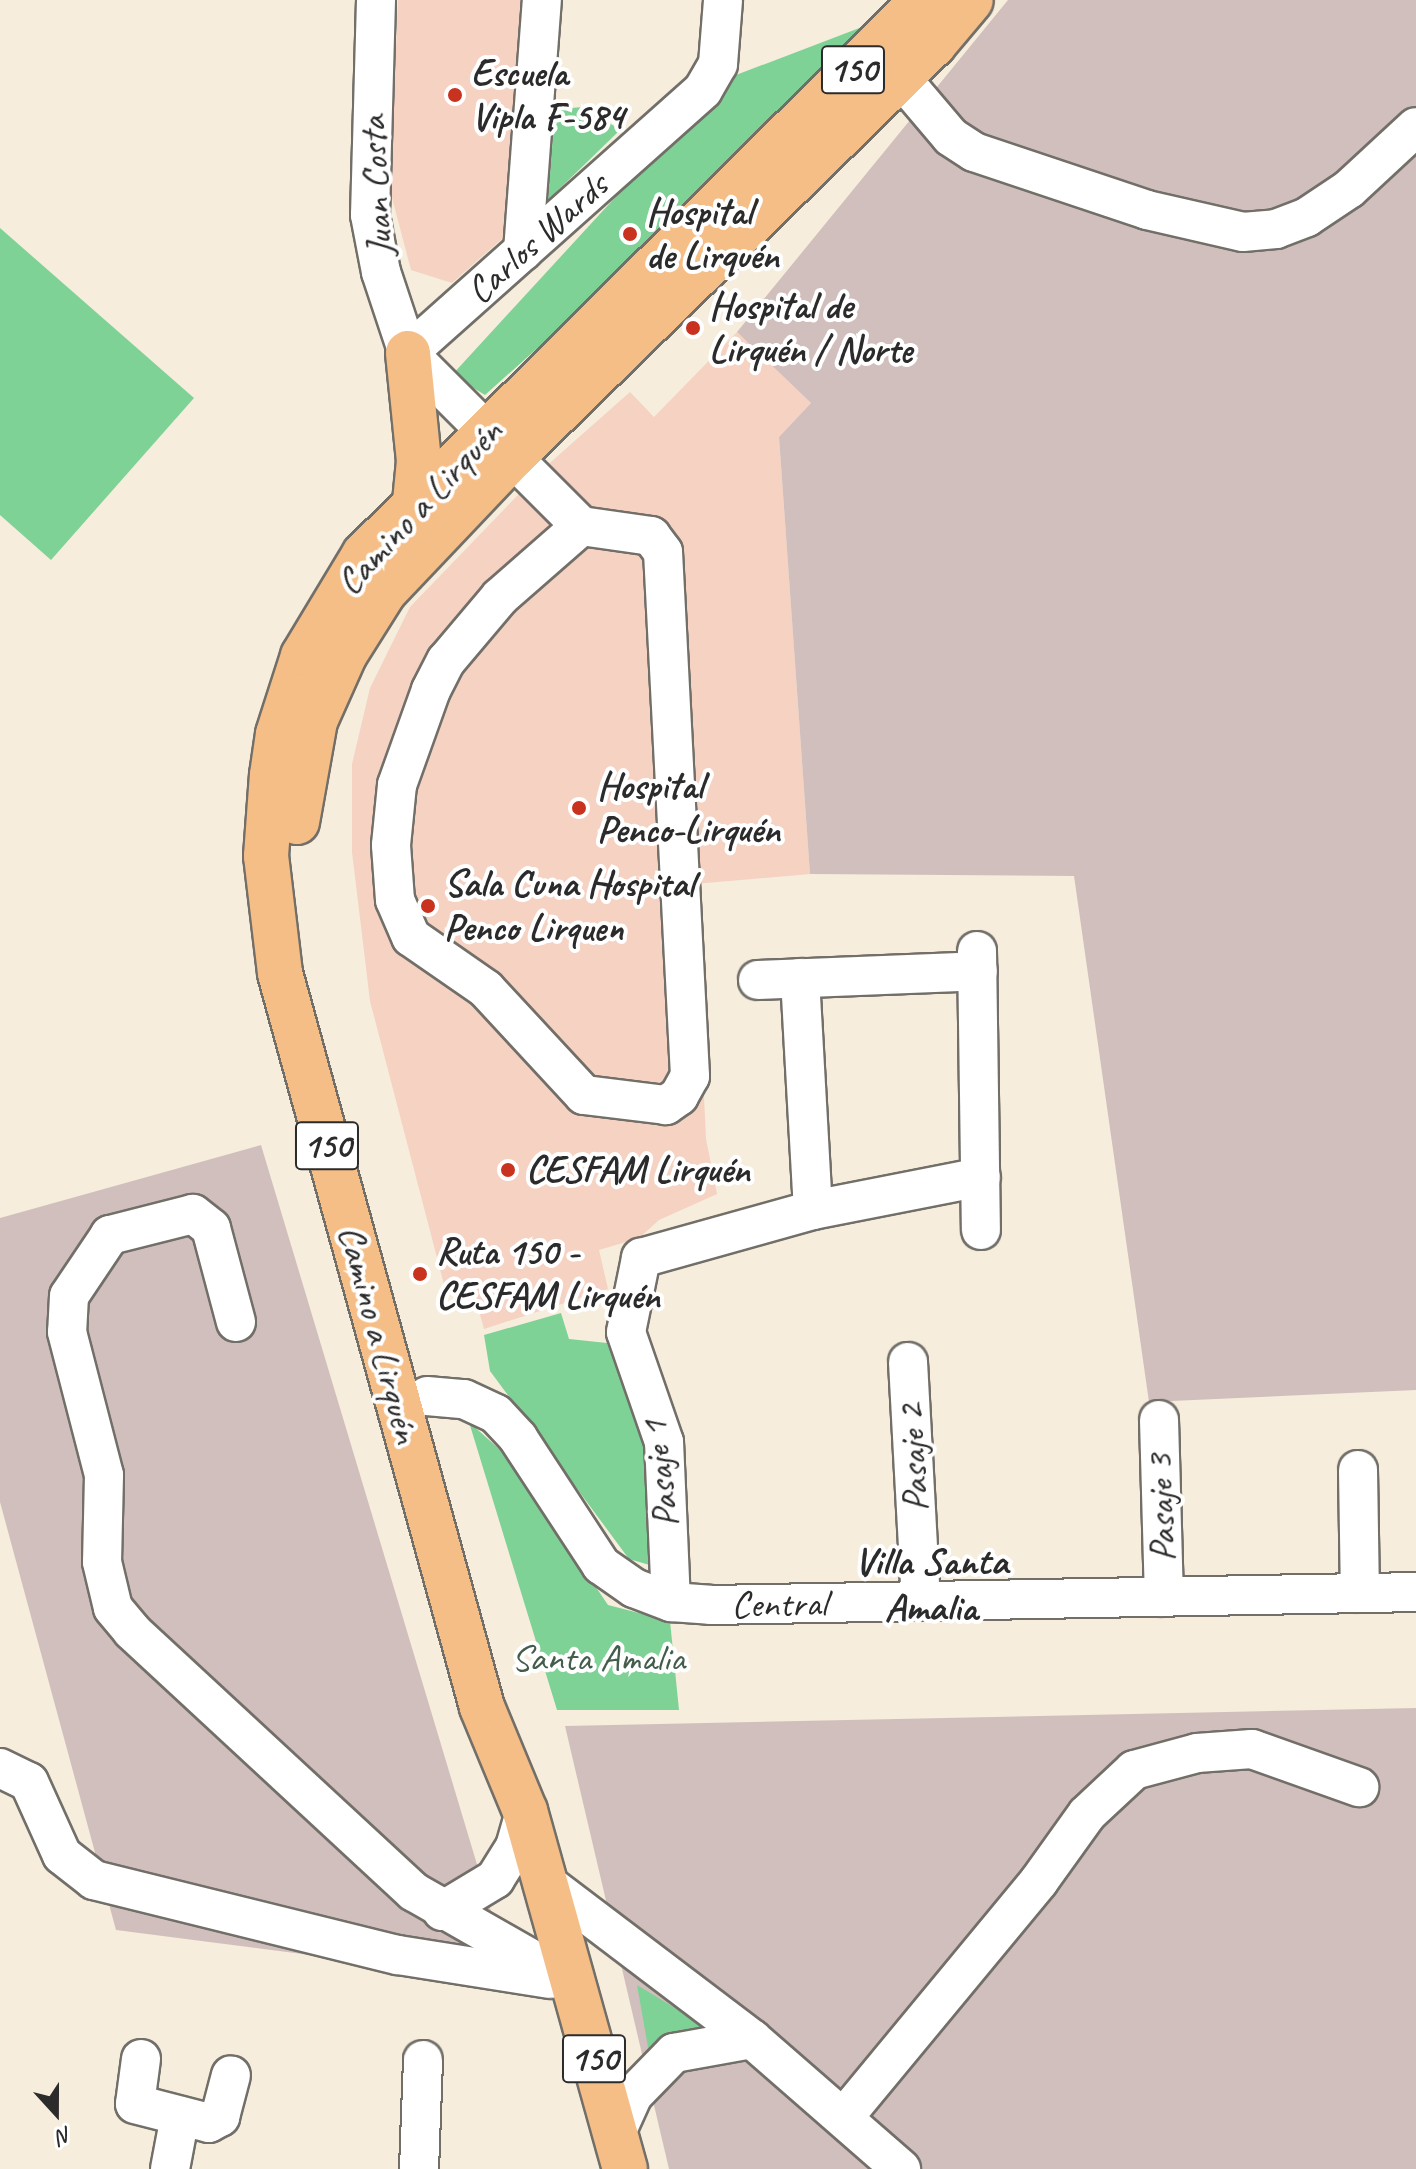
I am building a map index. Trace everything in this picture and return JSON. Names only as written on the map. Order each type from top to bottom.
[{"type":"main road","name":"Camino a Lirquén","points":[[525,1811],[510,1700],[306,959],[296,886],[298,806],[315,721],[363,623],[500,443],[923,0]]},
{"type":"main road","name":"Camino a Lirquén","points":[[620,2152],[525,1811],[482,1707],[291,1016],[268,893],[272,775],[285,708],[303,656],[341,586],[415,502],[500,443],[901,78],[971,0]]},
{"type":"main road","points":[[408,353],[419,461],[415,502]]},
{"type":"street","name":"Juan Costa","points":[[376,0],[370,215],[381,272],[408,353],[581,526]]},
{"type":"street","points":[[523,251],[542,0]]},
{"type":"street","name":"Carlos Wards","points":[[408,353],[710,83],[718,64],[723,0]]},
{"type":"street","points":[[901,78],[951,137],[974,152],[1147,210],[1243,232],[1276,229],[1307,217],[1349,189],[1416,127]]},
{"type":"street","points":[[581,526],[651,536],[663,552],[690,1076],[679,1096],[666,1105],[584,1095],[486,989],[411,937],[395,900],[391,845],[397,785],[431,690],[446,661],[500,597],[581,526]]},
{"type":"street","points":[[758,980],[978,961],[981,1230]]},
{"type":"street","points":[[800,978],[813,1210],[981,1177]]},
{"type":"street","name":"Pasaje 1","points":[[671,1602],[664,1442],[627,1341],[641,1258],[813,1210]]},
{"type":"street","points":[[236,1322],[211,1228],[193,1214],[110,1235],[69,1296],[67,1332],[104,1475],[102,1562],[113,1608],[132,1631],[414,1892],[442,1911],[572,1982]]},
{"type":"street","name":"Pasaje 2","points":[[908,1362],[921,1601]]},
{"type":"street","name":"Central","points":[[427,1396],[464,1399],[496,1414],[518,1438],[601,1565],[634,1588],[671,1602],[1416,1592]]},
{"type":"street","name":"Pasaje 3","points":[[1159,1420],[1164,1597]]},
{"type":"street","points":[[1358,1470],[1360,1593]]},
{"type":"street","points":[[844,2117],[1039,1881],[1087,1814],[1134,1770],[1197,1753],[1252,1749],[1359,1787]]},
{"type":"street","points":[[0,1768],[29,1782],[62,1855],[94,1880],[398,1955],[572,1982]]},
{"type":"street","points":[[442,1911],[495,1879],[515,1847],[525,1811]]},
{"type":"street","points":[[545,1882],[752,2039],[901,2169]]},
{"type":"street","points":[[620,2152],[633,2095],[674,2053],[752,2039]]},
{"type":"street","points":[[141,2059],[132,2102],[180,2116],[218,2120],[231,2075]]},
{"type":"street","points":[[419,2169],[423,2060]]},
{"type":"street","points":[[170,2169],[180,2116]]},
{"type":"shaded area","name":"Escuela Vipla F-584","points":[[398,0],[525,0],[503,238],[452,283],[411,270],[390,190]]},
{"type":"shaded area","points":[[1008,0],[1416,0],[1416,1390],[1149,1402],[1074,876],[810,874],[779,437],[811,403],[737,332]]},
{"type":"shaded area","name":"Hospital Penco-Lirquén","points":[[737,332],[811,403],[779,437],[810,874],[694,884],[706,1139],[717,1194],[659,1220],[639,1238],[599,1250],[608,1289],[484,1329],[473,1289],[447,1296],[370,1001],[352,852],[352,764],[370,688],[410,607],[543,469],[630,392],[654,417]]},
{"type":"shaded area","points":[[261,1145],[512,1981],[116,1930],[0,1502],[0,1218]]},
{"type":"shaded area","points":[[1416,1708],[1416,2169],[669,2169],[565,1726]]},
{"type":"green space","points":[[862,27],[648,249],[485,395],[452,375],[723,80]]},
{"type":"green space","points":[[585,107],[620,130],[548,200],[555,109]]},
{"type":"green space","points":[[0,228],[194,398],[51,560],[0,515]]},
{"type":"green space","points":[[561,1313],[569,1339],[607,1343],[638,1408],[646,1437],[653,1566],[629,1559],[490,1371],[484,1335]]},
{"type":"green space","name":"Santa Amalia","points":[[469,1422],[507,1456],[608,1605],[670,1621],[679,1710],[557,1710]]},
{"type":"green space","points":[[637,1985],[718,2034],[653,2075]]},
{"type":"place","name":"Escuela Vipla F-584","points":[[455,95]]},
{"type":"place","name":"Hospital de Lirquén","points":[[630,234]]},
{"type":"place","name":"Hospital de Lirquén / Norte","points":[[693,328]]},
{"type":"place","name":"Hospital Penco-Lirquén","points":[[579,808]]},
{"type":"place","name":"Sala Cuna Hospital Penco Lirquen","points":[[428,906]]},
{"type":"place","name":"CESFAM Lirquén","points":[[508,1170]]},
{"type":"place","name":"Ruta 150 - CESFAM Lirquén","points":[[420,1274]]},
{"type":"district","name":"Villa Santa Amalia","points":[[931,1584]]}]
